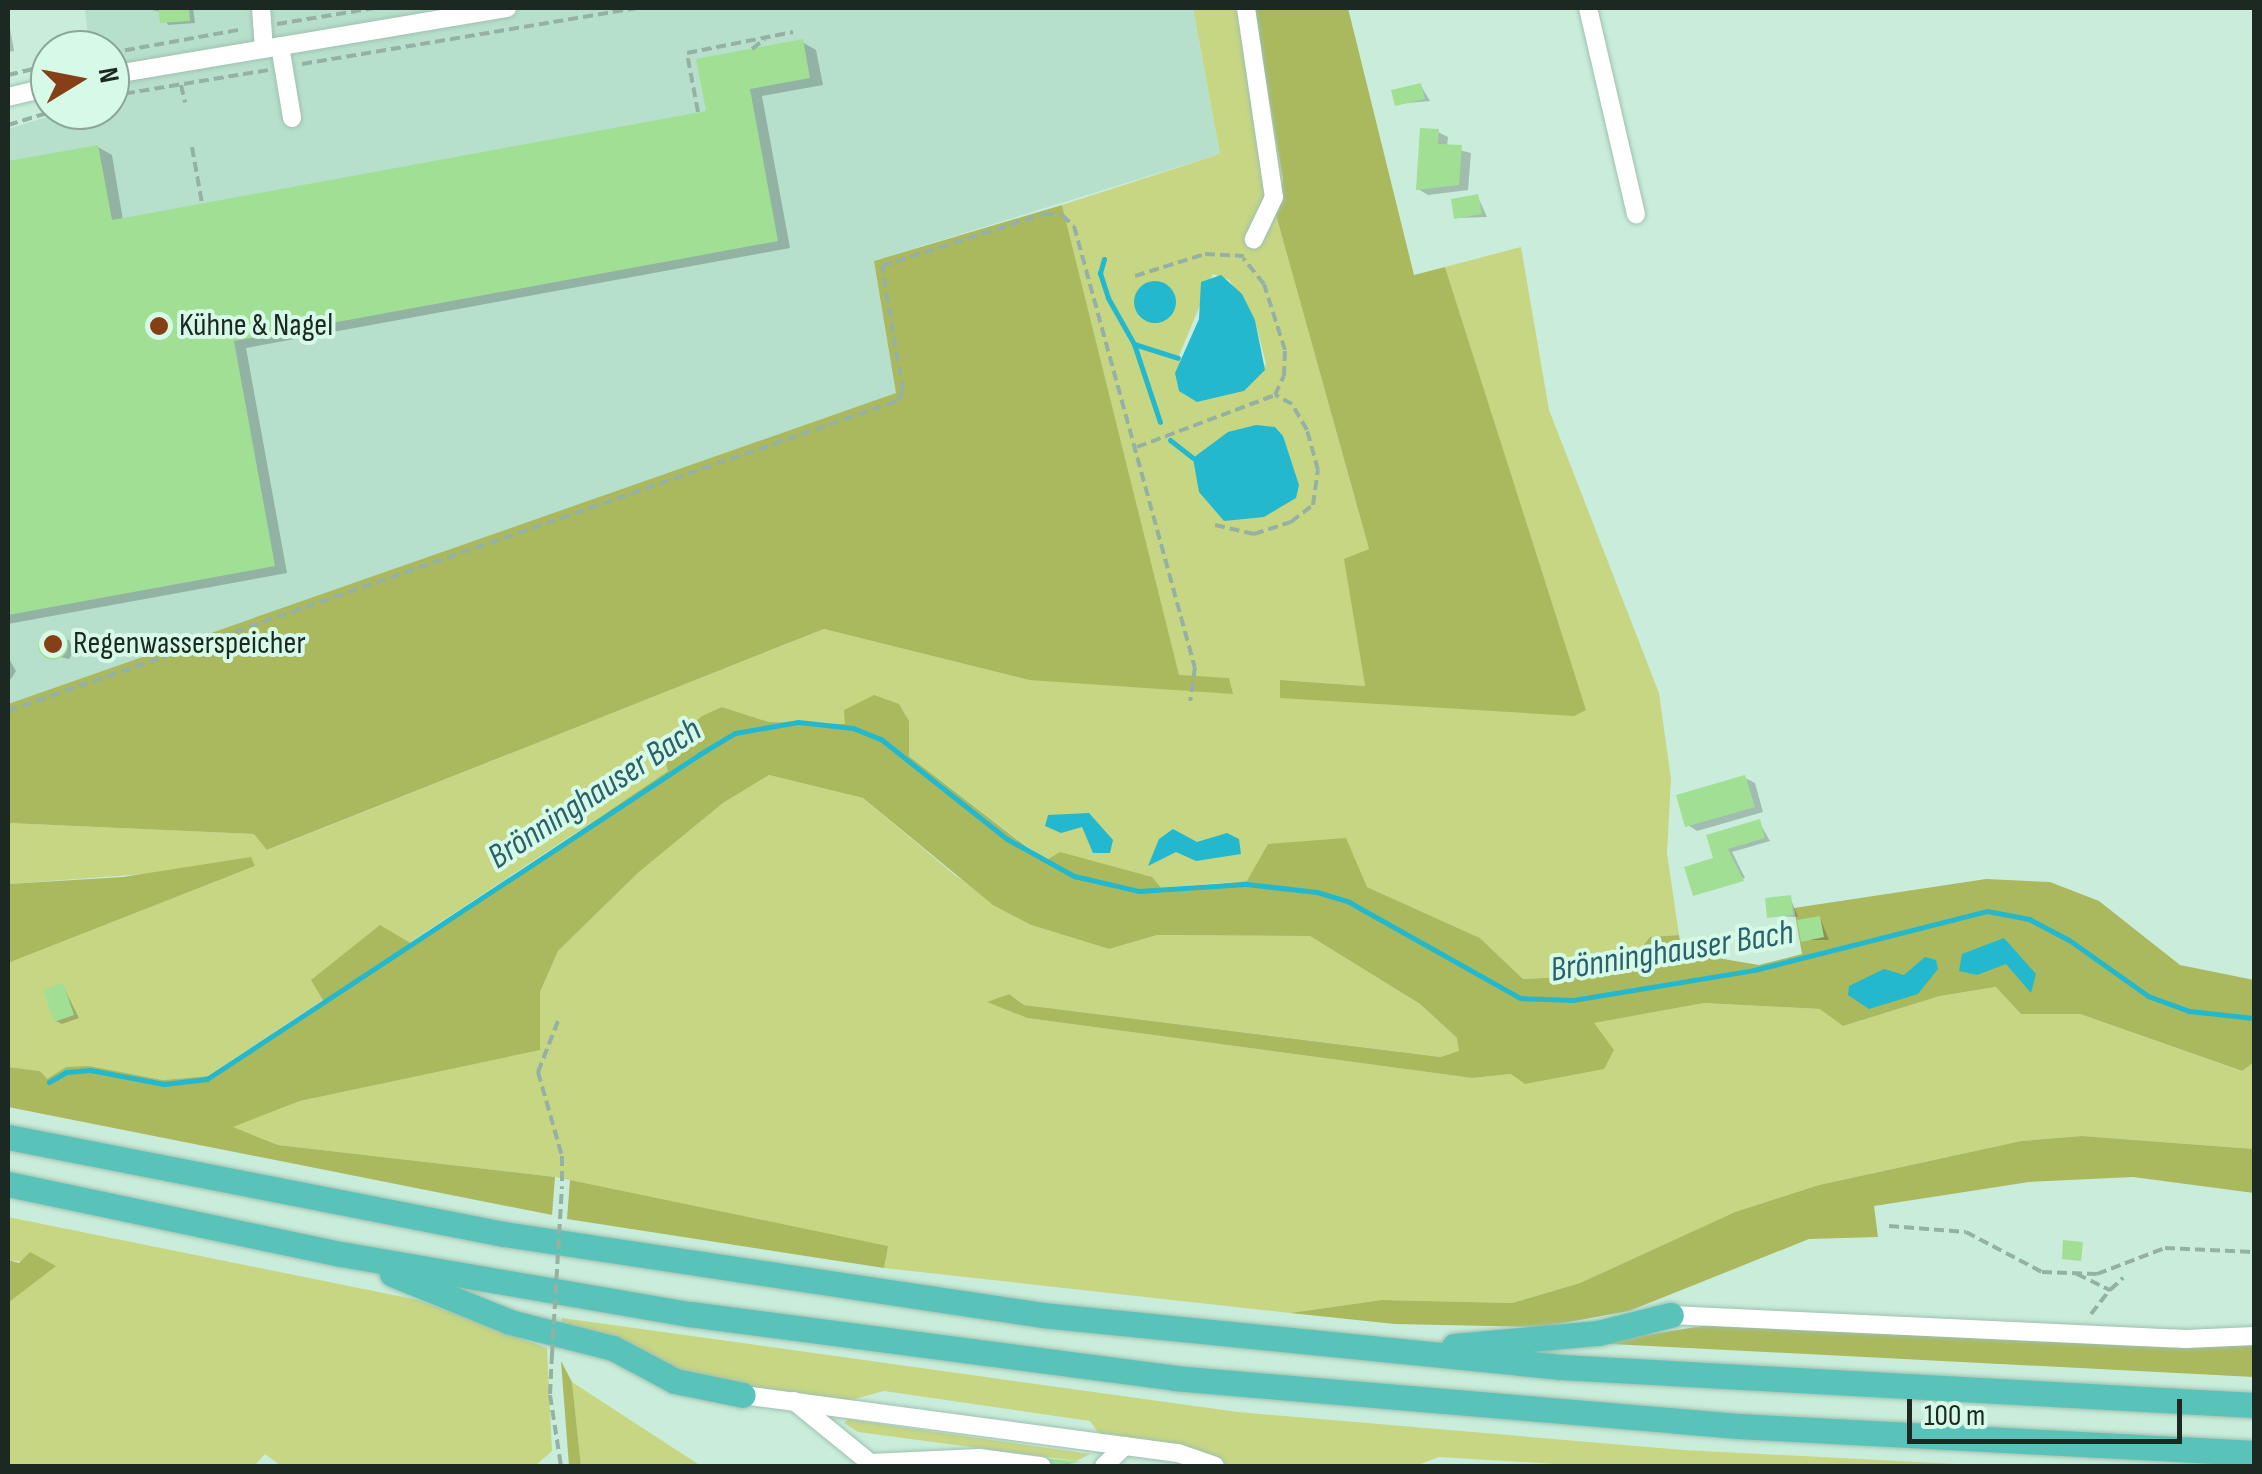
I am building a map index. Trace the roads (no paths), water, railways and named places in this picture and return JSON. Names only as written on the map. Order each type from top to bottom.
[{"type":"highway","points":[[8,1137],[308,1199],[698,1266],[1042,1315],[1387,1352],[1735,1380],[2254,1405]]},
{"type":"highway","points":[[8,1184],[341,1254],[708,1316],[1174,1378],[1738,1426],[2254,1453]]},
{"type":"highway","points":[[341,1254],[510,1322],[613,1348],[675,1381],[743,1395]]},
{"type":"highway","points":[[1387,1352],[1598,1333],[1671,1315]]},
{"type":"street","points":[[260,8],[272,48],[284,68],[292,118]]},
{"type":"street","points":[[130,71],[272,48],[450,12],[508,8]]},
{"type":"street","points":[[1246,8],[1272,161],[1274,197],[1254,239]]},
{"type":"street","points":[[1588,8],[1636,214]]},
{"type":"street","points":[[1671,1315],[2186,1339],[2254,1336]]},
{"type":"street","points":[[743,1395],[1193,1455],[1215,1466]]},
{"type":"street","points":[[794,1401],[872,1465],[902,1466]]},
{"type":"street","points":[[1104,1466],[1124,1446]]},
{"type":"street","points":[[872,1465],[979,1458],[1041,1466]]},
{"type":"water","points":[[1221,275],[1242,294],[1255,320],[1265,370],[1244,391],[1197,402],[1179,391],[1175,373],[1199,319],[1201,282]]},
{"type":"water","points":[[1155,281],[1170,287],[1176,302],[1170,317],[1155,323],[1140,317],[1134,302],[1140,287]]},
{"type":"water","points":[[1256,425],[1275,427],[1283,436],[1299,485],[1296,498],[1264,517],[1224,521],[1199,492],[1193,458],[1228,432]]},
{"type":"water","points":[[1089,813],[1113,840],[1110,853],[1093,853],[1082,827],[1061,833],[1045,826],[1048,815]]},
{"type":"water","points":[[1173,829],[1197,842],[1227,833],[1239,839],[1241,854],[1196,861],[1176,852],[1148,866],[1159,839]]},
{"type":"water","points":[[2004,938],[2036,974],[2031,993],[2006,964],[1977,975],[1959,971],[1962,954]]},
{"type":"water","points":[[1925,957],[1936,960],[1938,969],[1918,994],[1869,1009],[1848,995],[1849,986],[1884,969],[1904,975]]},
{"type":"waterway","points":[[1104,259],[1100,273],[1108,298],[1134,344],[1160,422]]},
{"type":"waterway","points":[[1134,344],[1178,358]]},
{"type":"waterway","points":[[1170,440],[1193,458]]},
{"type":"waterway","name":"Brönninghauser Bach","points":[[49,1082],[66,1072],[90,1070],[164,1084],[207,1079],[700,754],[735,733],[798,722],[853,728],[882,740],[1007,839],[1074,876],[1139,891],[1246,884],[1317,892],[1349,902],[1520,998],[1573,1000],[1754,970],[1987,911],[2029,919],[2069,940],[2148,996],[2189,1011],[2254,1018]]},
{"type":"place","name":"Kühne & Nagel","points":[[159,326]]},
{"type":"place","name":"Regenwasserspeicher","points":[[53,644]]}]
